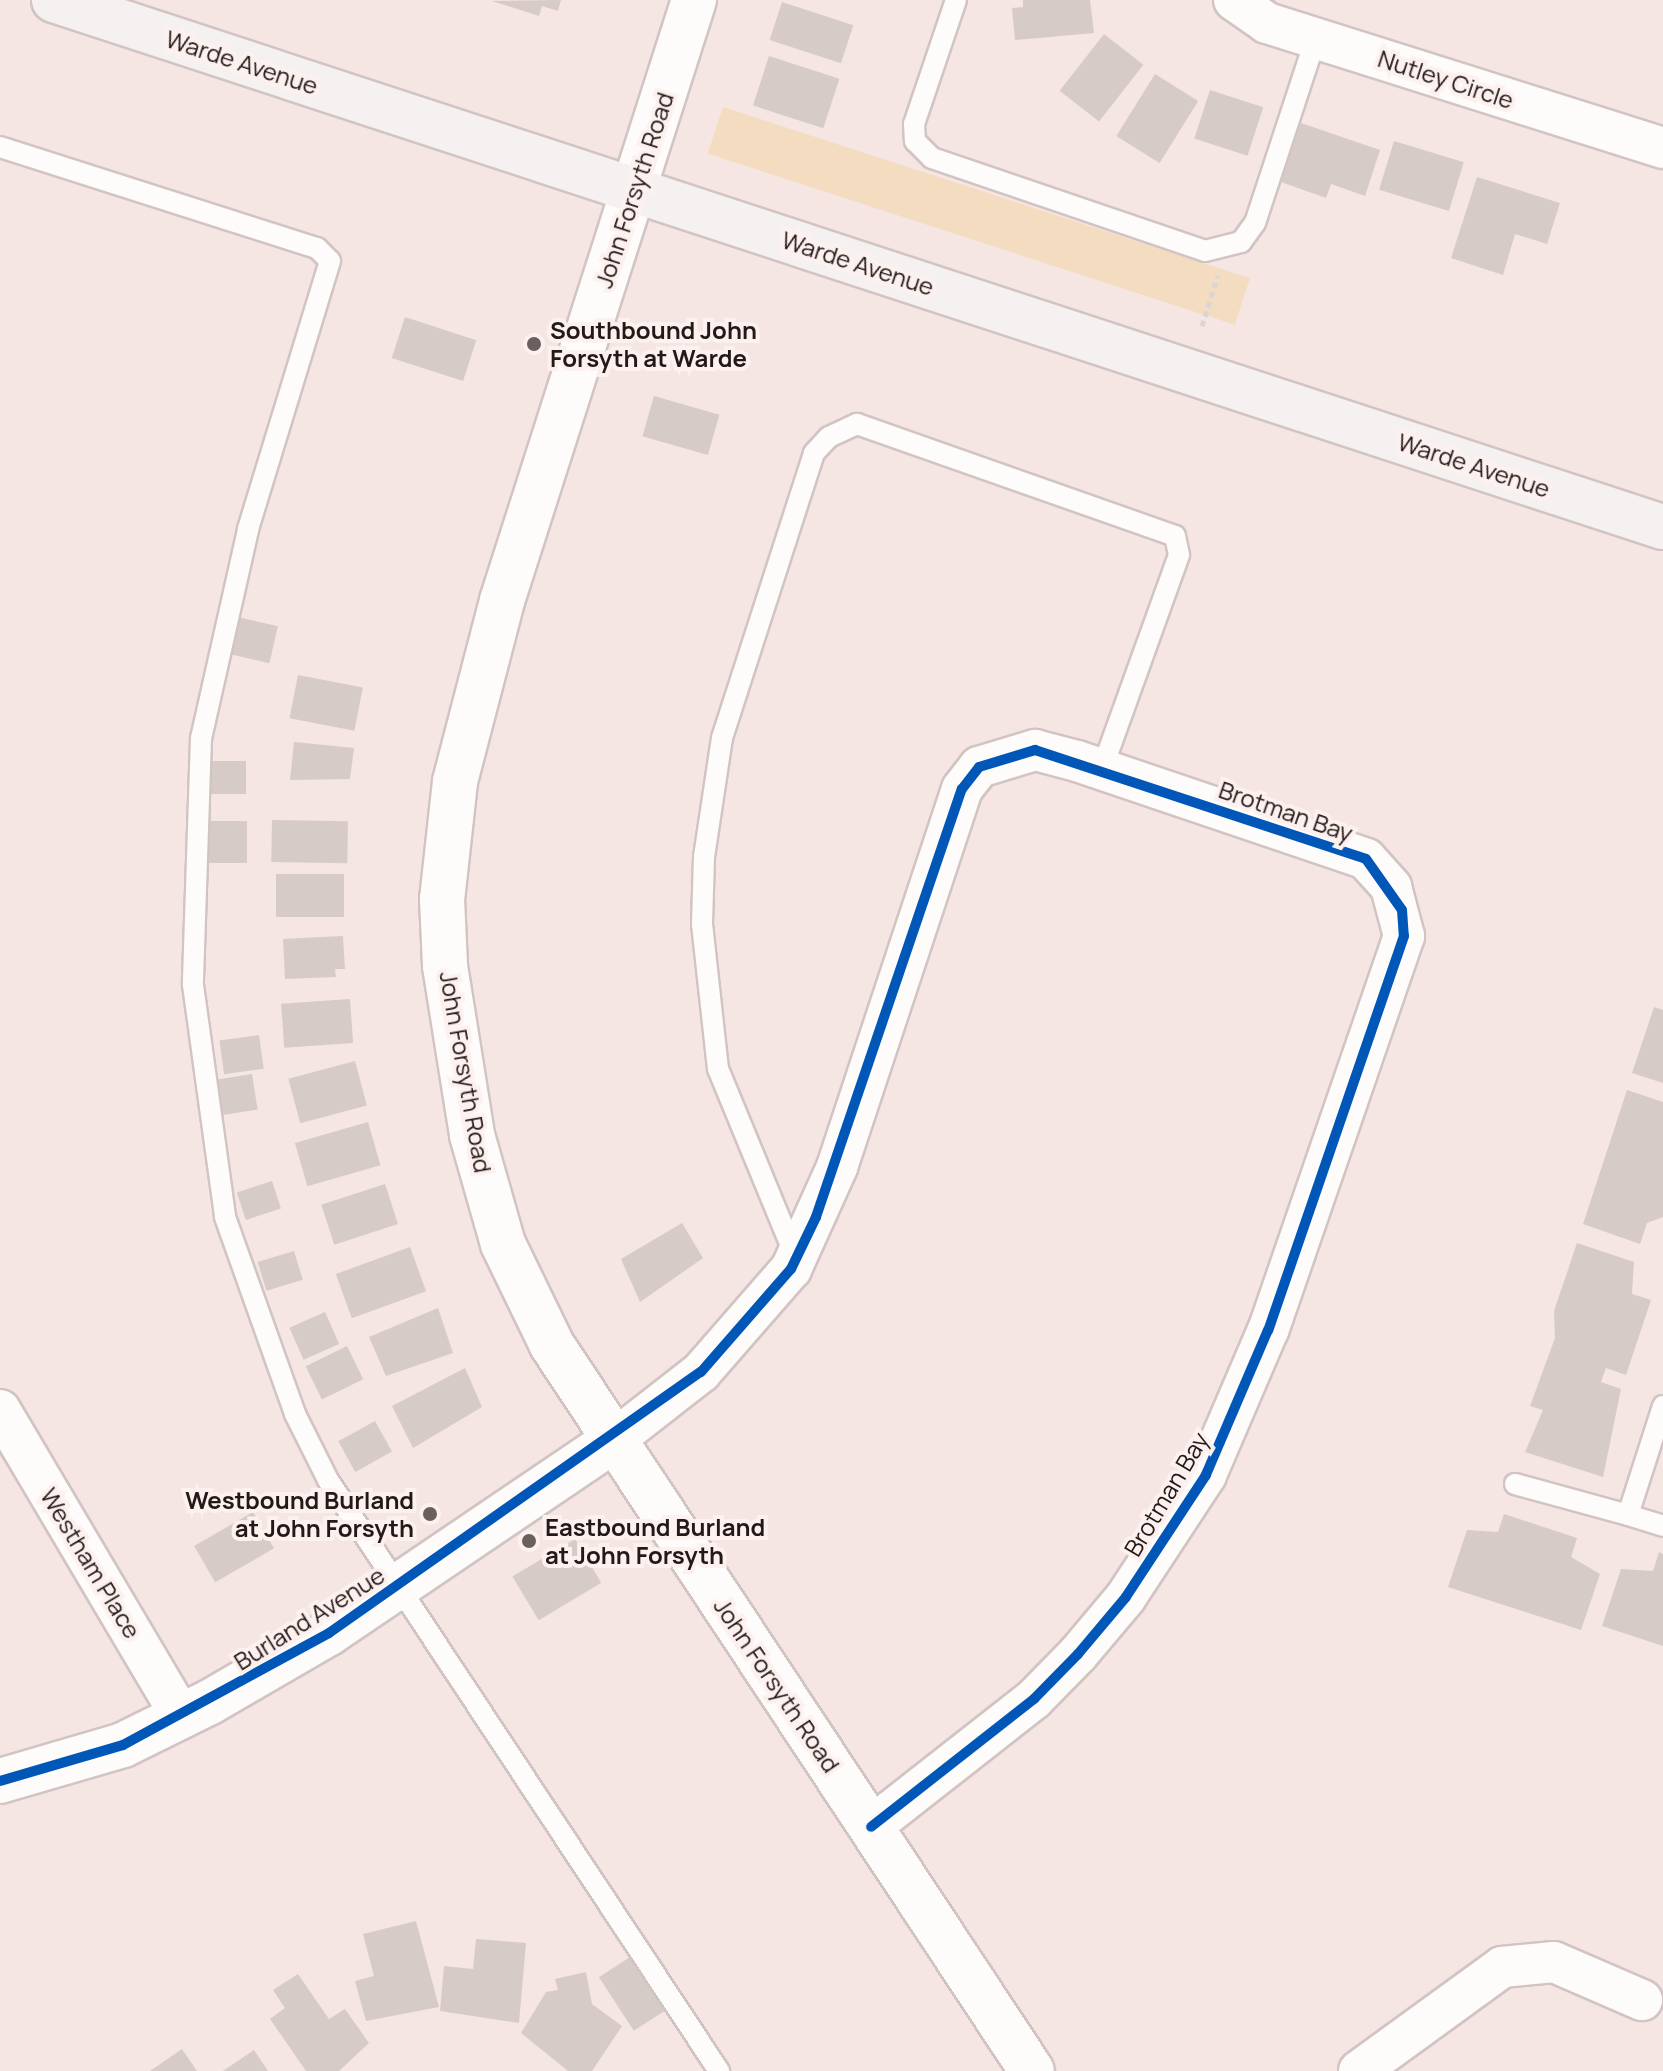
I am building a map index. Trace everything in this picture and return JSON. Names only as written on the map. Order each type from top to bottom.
[{"type":"main road","name":"Warde Avenue","points":[[54,0],[1663,527]]},
{"type":"street","name":"John Forsyth Road","points":[[694,0],[467,724],[442,899],[472,1135],[503,1244],[552,1345],[1032,2071]]},
{"type":"street","name":"Nutley Circle","points":[[1234,0],[1267,23],[1663,148]]},
{"type":"street","name":"Brotman Bay","points":[[614,1440],[701,1372],[796,1258],[837,1167],[962,789],[979,767],[1035,750],[1102,769],[1366,859],[1397,898],[1404,936],[1268,1330],[1206,1475],[1126,1597],[1078,1654],[1034,1699],[871,1827]]},
{"type":"street","name":"Westham Place","points":[[0,1410],[181,1716]]},
{"type":"street","name":"Burland Avenue","points":[[0,1781],[123,1745],[181,1716],[399,1586],[614,1440]]},
{"type":"street","points":[[1359,2071],[1502,1967],[1554,1962],[1642,2000]]},
{"type":"lane","points":[[956,0],[914,124],[915,141],[932,158],[1205,251],[1226,247],[1255,223],[1316,38]]},
{"type":"lane","points":[[0,147],[317,248],[330,261],[248,530],[201,738],[193,985],[225,1217],[263,1330],[328,1480],[719,2071]]},
{"type":"lane","points":[[796,1258],[718,1069],[702,924],[704,857],[722,738],[814,453],[829,437],[857,424],[1175,536],[1179,555],[1102,769]]},
{"type":"lane","points":[[1628,1515],[1663,1406]]},
{"type":"lane","points":[[1515,1484],[1663,1526]]},
{"type":"path","points":[[1202,326],[1226,247]]},
{"type":"shaded area","points":[[723,107],[1250,278],[1235,325],[708,154]]},
{"type":"building","points":[[561,0],[558,11],[542,6],[539,16],[492,1]]},
{"type":"building","points":[[1023,0],[1090,0],[1094,33],[1015,40],[1012,8],[1023,7]]},
{"type":"building","points":[[782,2],[853,25],[841,63],[770,40]]},
{"type":"building","points":[[1104,34],[1143,65],[1099,122],[1060,91]]},
{"type":"building","points":[[769,56],[839,79],[823,128],[753,105]]},
{"type":"building","points":[[1155,74],[1198,101],[1160,163],[1116,136]]},
{"type":"building","points":[[1210,90],[1263,107],[1247,156],[1194,139]]},
{"type":"building","points":[[1301,123],[1380,150],[1365,196],[1331,184],[1326,198],[1281,182]]},
{"type":"building","points":[[1394,141],[1464,162],[1449,211],[1379,190]]},
{"type":"building","points":[[1477,177],[1560,203],[1547,244],[1515,234],[1503,275],[1451,258]]},
{"type":"building","points":[[405,317],[476,340],[463,381],[392,358]]},
{"type":"building","points":[[654,396],[719,415],[708,455],[642,436]]},
{"type":"building","points":[[238,617],[278,626],[269,663],[229,654]]},
{"type":"building","points":[[298,675],[363,688],[354,731],[290,718]]},
{"type":"building","points":[[294,742],[354,748],[350,779],[290,780]]},
{"type":"building","points":[[209,761],[246,761],[246,794],[209,794]]},
{"type":"building","points":[[272,820],[348,821],[347,863],[271,862]]},
{"type":"building","points":[[204,821],[247,821],[247,863],[204,863]]},
{"type":"building","points":[[276,874],[344,874],[344,917],[276,917]]},
{"type":"building","points":[[343,936],[345,969],[335,969],[336,977],[285,979],[283,939]]},
{"type":"building","points":[[350,999],[353,1043],[284,1048],[281,1004]]},
{"type":"building","points":[[1654,1007],[1663,1010],[1663,1083],[1632,1073]]},
{"type":"building","points":[[259,1035],[264,1069],[224,1074],[219,1041]]},
{"type":"building","points":[[355,1061],[367,1105],[300,1123],[288,1079]]},
{"type":"building","points":[[252,1074],[258,1110],[223,1115],[217,1079]]},
{"type":"building","points":[[1627,1090],[1663,1102],[1663,1217],[1647,1223],[1640,1244],[1583,1224]]},
{"type":"building","points":[[368,1122],[380,1165],[307,1186],[295,1143]]},
{"type":"building","points":[[272,1181],[281,1209],[246,1220],[237,1192]]},
{"type":"building","points":[[385,1184],[398,1224],[334,1245],[321,1205]]},
{"type":"building","points":[[682,1223],[703,1258],[640,1302],[621,1259]]},
{"type":"building","points":[[1577,1243],[1634,1262],[1632,1294],[1651,1300],[1626,1375],[1606,1368],[1601,1382],[1621,1389],[1603,1477],[1525,1452],[1543,1410],[1530,1406],[1555,1338],[1554,1311]]},
{"type":"building","points":[[410,1247],[426,1291],[352,1318],[336,1274]]},
{"type":"building","points":[[294,1251],[303,1280],[266,1291],[258,1262]]},
{"type":"building","points":[[438,1308],[453,1353],[386,1376],[369,1337]]},
{"type":"building","points":[[325,1312],[339,1344],[304,1360],[289,1328]]},
{"type":"building","points":[[347,1346],[363,1379],[322,1399],[306,1366]]},
{"type":"building","points":[[465,1368],[482,1407],[413,1448],[392,1406]]},
{"type":"building","points":[[375,1421],[392,1452],[355,1472],[338,1441]]},
{"type":"building","points":[[253,1512],[274,1548],[215,1582],[194,1546]]},
{"type":"building","points":[[1504,1514],[1577,1538],[1571,1557],[1600,1574],[1581,1630],[1448,1587],[1467,1530],[1498,1532]]},
{"type":"building","points":[[575,1539],[601,1583],[539,1620],[512,1577]]},
{"type":"building","points":[[1659,1552],[1663,1554],[1663,1646],[1602,1626],[1621,1569],[1653,1571]]},
{"type":"building","points":[[416,1921],[439,2007],[366,2021],[355,1981],[374,1976],[363,1934]]},
{"type":"building","points":[[476,1939],[526,1943],[519,2023],[440,2011],[444,1966],[473,1969]]},
{"type":"building","points":[[630,1957],[665,2011],[634,2031],[599,1977]]},
{"type":"building","points":[[586,1972],[592,2004],[622,2026],[592,2071],[568,2071],[521,2033],[546,1992],[558,1990],[555,1979]]},
{"type":"building","points":[[298,1974],[329,2019],[345,2009],[369,2043],[339,2071],[306,2071],[270,2019],[285,2008],[273,1990]]},
{"type":"building","points":[[182,2049],[197,2071],[150,2071]]},
{"type":"building","points":[[254,2050],[268,2071],[223,2071]]},
{"type":"cycle path","points":[[0,1781],[123,1745],[329,1633],[701,1372],[791,1269],[816,1217],[962,789],[979,767],[1035,750],[1366,859],[1402,910],[1404,936],[1268,1330],[1206,1475],[1126,1597],[1078,1654],[1034,1699],[871,1827]]},
{"type":"place","name":"Southbound John Forsyth at Warde","points":[[534,344]]},
{"type":"place","name":"Westbound Burland at John Forsyth","points":[[430,1514]]},
{"type":"place","name":"Eastbound Burland at John Forsyth","points":[[529,1541]]}]
